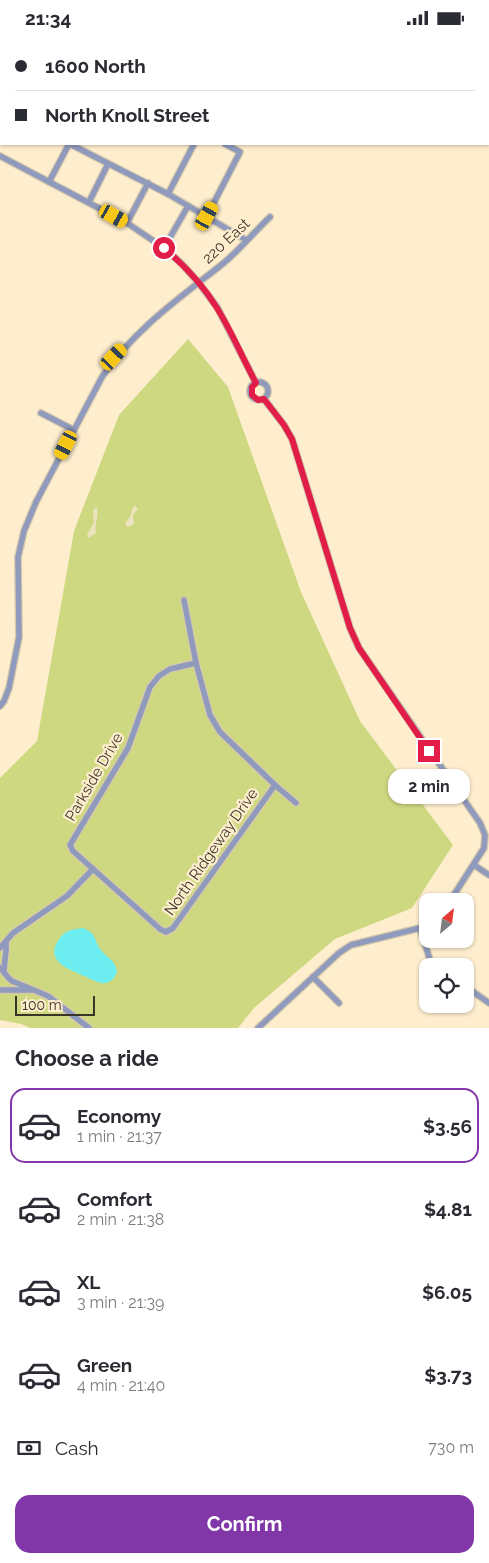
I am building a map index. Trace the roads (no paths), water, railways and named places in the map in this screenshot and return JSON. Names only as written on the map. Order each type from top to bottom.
[{"type":"street","points":[[49,181],[69,145]]},
{"type":"street","points":[[72,145],[148,183],[246,240]]},
{"type":"street","points":[[168,194],[193,145]]},
{"type":"street","points":[[207,216],[240,152],[227,145]]},
{"type":"street","points":[[0,156],[127,223],[164,248],[181,263],[217,307],[256,383]]},
{"type":"street","points":[[89,203],[108,164]]},
{"type":"street","points":[[127,223],[148,183]]},
{"type":"street","points":[[164,248],[188,206]]},
{"type":"street","name":"220 East","points":[[0,706],[9,688],[19,637],[18,557],[24,531],[36,502],[102,377],[114,357],[128,343],[198,282],[222,265],[270,217]]},
{"type":"street","points":[[256,383],[264,384],[268,389],[264,399],[258,400],[252,395],[252,387],[256,383]]},
{"type":"street","points":[[264,399],[292,439],[350,628],[359,648],[480,823],[485,835],[484,848],[455,893]]},
{"type":"street","points":[[41,413],[74,430]]},
{"type":"street","points":[[184,601],[196,663],[210,715],[220,732],[296,803]]},
{"type":"street","name":"Parkside Drive","points":[[93,869],[73,851],[70,845],[128,747],[150,687],[159,676],[170,669],[196,663]]},
{"type":"street","name":"North Ridgeway Drive","points":[[93,869],[160,929],[166,932],[173,928],[275,785]]},
{"type":"street","points":[[474,865],[489,875]]},
{"type":"street","points":[[0,948],[13,933],[67,896],[93,869]]},
{"type":"street","points":[[258,1028],[339,953],[351,945],[419,929]]},
{"type":"street","points":[[6,943],[2,969],[7,977],[48,996],[89,1028]]},
{"type":"street","points":[[1,990],[6,983],[7,977]]},
{"type":"street","points":[[313,977],[339,1003]]},
{"type":"street","points":[[1,990],[32,990]]},
{"type":"street","points":[[474,993],[489,1003]]},
{"type":"water","points":[[83,928],[93,935],[101,950],[115,964],[117,972],[113,979],[106,983],[98,982],[71,970],[56,959],[55,947],[61,936],[70,931]]}]
